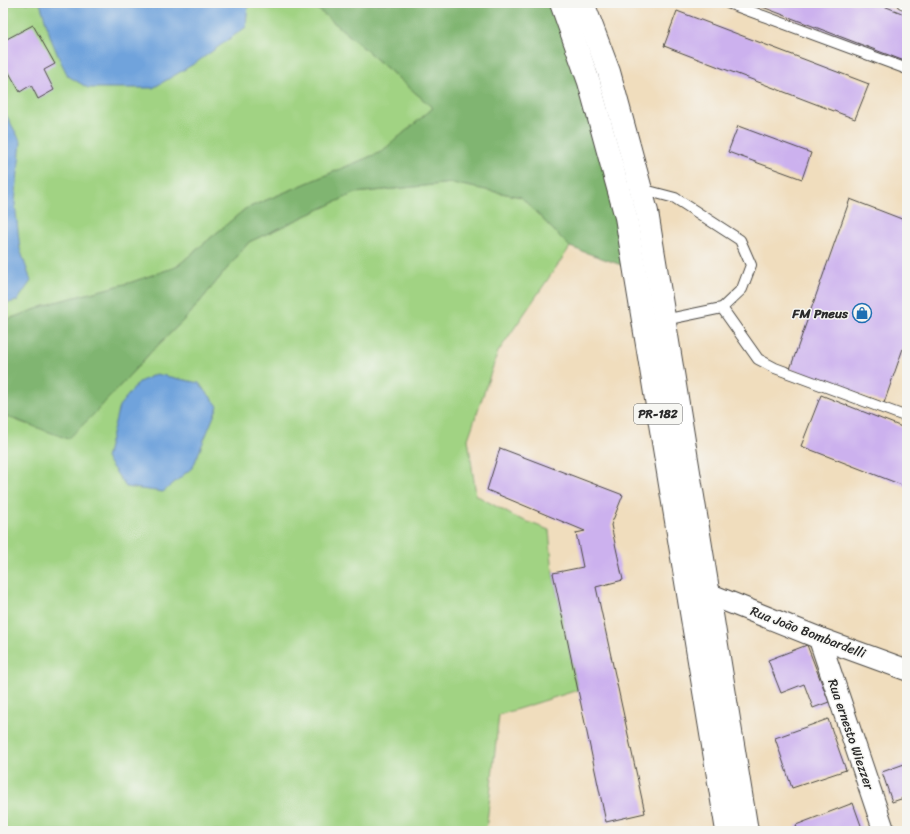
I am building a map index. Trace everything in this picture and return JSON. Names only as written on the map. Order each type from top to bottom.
[{"type":"main road","name":"PR-182","points":[[561,3],[589,82],[626,217],[727,831]]},
{"type":"main road","name":"PR-182","points":[[583,3],[609,72],[647,212],[747,831]]},
{"type":"street","name":"Rua João Bombardelli","points":[[709,594],[819,638],[907,670]]},
{"type":"street","name":"Rua ernesto Wiezzer","points":[[819,638],[884,831]]},
{"type":"lane","points":[[728,3],[907,69]]},
{"type":"lane","points":[[902,3],[907,5]]},
{"type":"lane","points":[[641,189],[675,198],[740,240],[751,265],[742,289],[722,308],[664,320]]},
{"type":"lane","points":[[722,308],[758,359],[775,368],[907,417]]},
{"type":"green space","points":[[3,3],[310,3],[433,108],[381,152],[245,209],[176,267],[129,283],[56,302],[3,321]]},
{"type":"green space","points":[[310,3],[554,3],[618,210],[627,267],[570,247],[521,197],[452,183],[355,193],[249,242],[188,316],[151,352],[93,415],[68,439],[3,415],[3,321],[56,302],[129,283],[176,267],[245,209],[381,152],[433,108]]},
{"type":"green space","points":[[452,183],[521,197],[570,247],[498,352],[468,439],[476,495],[515,517],[549,530],[553,573],[578,690],[499,715],[486,831],[3,831],[3,415],[26,424],[93,415],[151,352],[188,316],[249,242],[355,193]]},
{"type":"water","points":[[40,3],[248,3],[246,27],[197,62],[153,88],[88,88],[68,76],[51,39]]},
{"type":"water","points":[[3,109],[21,142],[15,203],[20,249],[31,281],[17,301],[3,304]]},
{"type":"water","points":[[156,374],[199,383],[218,406],[193,467],[163,492],[126,487],[106,458],[119,406],[139,382]]},
{"type":"building","points":[[752,3],[876,3],[907,15],[907,62]]},
{"type":"building","points":[[677,11],[869,84],[855,119],[664,46]]},
{"type":"building","points":[[33,25],[55,64],[44,70],[54,90],[38,99],[31,85],[20,92],[3,62],[3,41]]},
{"type":"building","points":[[738,126],[811,153],[802,179],[728,152]]},
{"type":"building","points":[[850,199],[907,221],[907,337],[884,403],[790,369]]},
{"type":"building","points":[[821,395],[907,429],[907,487],[801,446]]},
{"type":"building","points":[[500,448],[623,495],[611,525],[623,580],[596,587],[645,813],[606,822],[553,573],[583,567],[576,533],[585,531],[487,490]]},
{"type":"building","points":[[807,645],[829,702],[813,708],[804,684],[781,693],[768,660]]},
{"type":"building","points":[[828,719],[846,770],[792,788],[775,738]]},
{"type":"building","points":[[907,763],[907,797],[892,802],[882,772]]},
{"type":"building","points":[[853,803],[863,831],[798,831],[796,825]]},
{"type":"building","points":[[638,827],[650,831],[637,831]]},
{"type":"place","name":"FM Pneus","points":[[862,313]]}]
